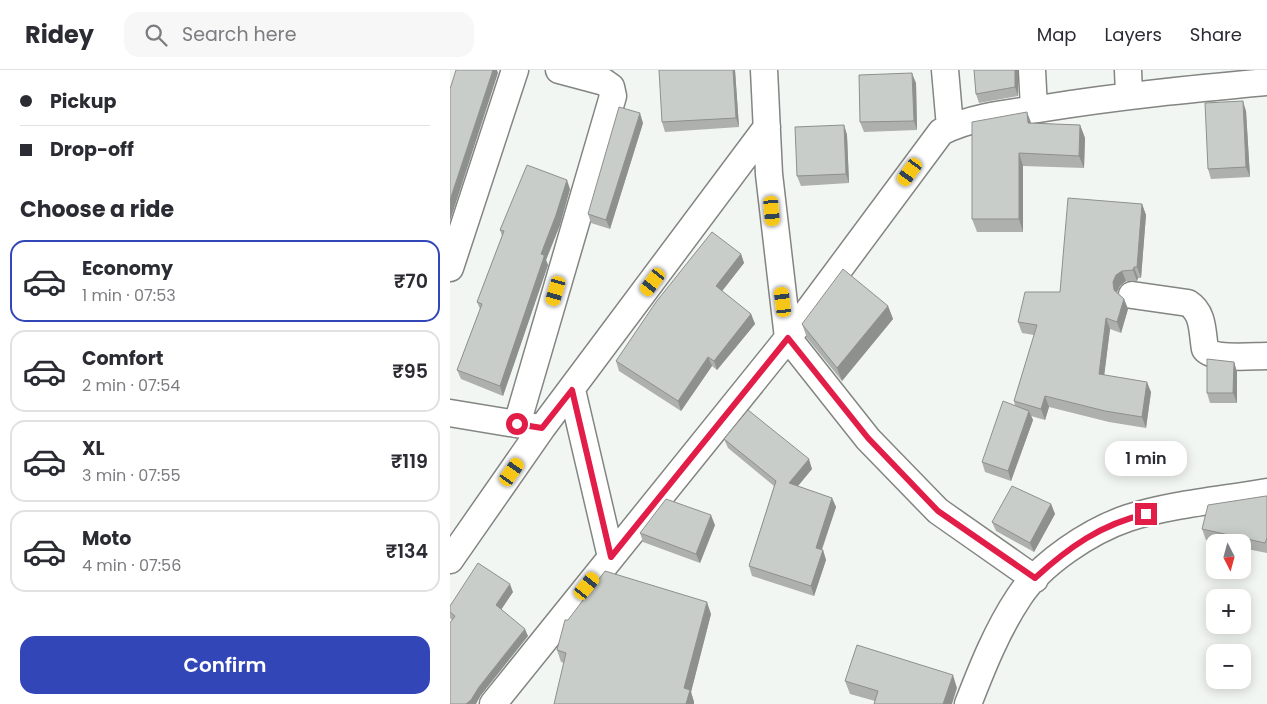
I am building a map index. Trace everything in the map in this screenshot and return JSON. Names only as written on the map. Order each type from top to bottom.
[{"type":"street","points":[[450,268],[515,70]]},
{"type":"street","points":[[450,560],[530,426],[614,96],[611,86],[604,82],[559,70]]},
{"type":"street","points":[[764,70],[774,229],[788,338],[868,438],[938,511],[1035,578]]},
{"type":"street","points":[[946,70],[950,127]]},
{"type":"street","points":[[1032,70],[1034,109]]},
{"type":"street","points":[[493,704],[788,338],[941,132],[950,127],[986,117],[1034,109],[1129,82],[1267,82]]},
{"type":"street","points":[[450,413],[530,426],[572,390],[767,127]]},
{"type":"street","points":[[1132,294],[1188,303],[1195,308],[1200,314],[1205,349],[1208,353],[1217,356],[1267,356]]},
{"type":"street","points":[[572,390],[611,557]]},
{"type":"street","points":[[968,704],[1004,622],[1020,596],[1035,578],[1060,556],[1088,536],[1128,518],[1267,492]]},
{"type":"building","points":[[456,70],[493,70],[450,200],[450,89]]},
{"type":"building","points":[[659,70],[733,70],[736,118],[662,122]]},
{"type":"building","points":[[974,70],[1015,70],[1015,87],[976,94]]},
{"type":"building","points":[[912,73],[914,121],[860,122],[859,75]]},
{"type":"building","points":[[1243,101],[1246,167],[1208,169],[1205,103]]},
{"type":"building","points":[[619,107],[640,113],[606,220],[588,214]]},
{"type":"building","points":[[1027,112],[1028,123],[1080,125],[1079,156],[1019,153],[1019,219],[972,219],[972,122]]},
{"type":"building","points":[[844,125],[846,174],[797,176],[795,127]]},
{"type":"building","points":[[527,165],[567,180],[541,254],[544,257],[500,386],[457,370],[482,304],[477,302],[504,231],[500,230]]},
{"type":"building","points":[[1068,198],[1142,204],[1137,267],[1134,267],[1133,270],[1122,271],[1116,275],[1113,282],[1114,290],[1124,299],[1117,322],[1106,318],[1099,374],[1147,382],[1142,417],[1105,411],[1045,396],[1041,409],[1014,401],[1037,325],[1018,322],[1025,292],[1060,292]]},
{"type":"building","points":[[712,232],[741,254],[716,286],[751,314],[714,361],[708,357],[678,401],[616,361],[656,302]]},
{"type":"building","points":[[843,269],[888,306],[837,368],[802,324]]},
{"type":"building","points":[[1207,359],[1234,362],[1233,393],[1207,393]]},
{"type":"building","points":[[1003,401],[1029,411],[1008,471],[982,462]]},
{"type":"building","points":[[748,410],[809,459],[789,483],[832,498],[816,548],[823,550],[811,586],[749,566],[776,481],[724,439]]},
{"type":"building","points":[[1012,486],[1051,504],[1030,543],[992,522]]},
{"type":"building","points":[[1267,496],[1267,538],[1265,543],[1251,540],[1251,534],[1224,534],[1202,529],[1208,505]]},
{"type":"building","points":[[666,499],[711,515],[696,554],[640,533]]},
{"type":"building","points":[[478,563],[510,584],[496,605],[525,629],[479,687],[471,700],[466,704],[450,704],[450,623],[455,616],[450,612],[450,606]]},
{"type":"building","points":[[605,571],[707,602],[684,688],[690,690],[686,704],[554,704],[566,653],[557,650],[565,620],[568,620]]},
{"type":"building","points":[[857,645],[953,675],[943,704],[874,704],[878,691],[845,681]]},
{"type":"route","points":[[517,424],[542,428],[572,390],[611,557],[788,338],[826,389],[868,438],[900,474],[938,511],[1035,578],[1060,556],[1088,536],[1128,518],[1146,514]]}]
